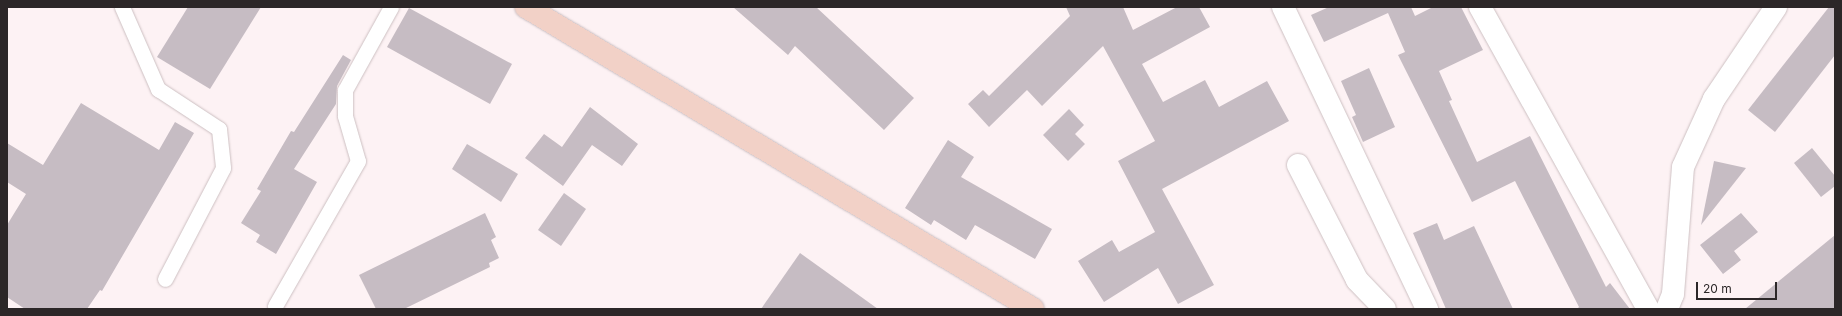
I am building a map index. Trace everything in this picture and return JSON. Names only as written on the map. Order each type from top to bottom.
[{"type":"main road","points":[[526,7],[1033,309]]},
{"type":"street","points":[[1283,7],[1427,309]]},
{"type":"street","points":[[1480,7],[1648,309]]},
{"type":"street","points":[[1667,309],[1673,294],[1683,167],[1714,99],[1776,7]]},
{"type":"street","points":[[1298,165],[1357,280],[1385,309]]},
{"type":"lane","points":[[122,7],[158,89],[220,129],[223,168],[165,279]]},
{"type":"lane","points":[[275,306],[358,161],[345,116],[345,90],[391,7]]},
{"type":"building","points":[[188,7],[261,7],[210,89],[157,57]]},
{"type":"building","points":[[733,7],[816,7],[914,98],[884,130],[795,46],[788,55]]},
{"type":"building","points":[[1066,7],[1123,7],[1133,30],[1177,7],[1199,7],[1210,27],[1142,64],[1163,102],[1205,80],[1219,107],[1267,81],[1289,121],[1162,189],[1214,285],[1178,304],[1158,268],[1104,302],[1078,261],[1112,240],[1119,252],[1155,232],[1118,161],[1155,141],[1103,46],[1042,106],[1027,90],[989,127],[968,104],[983,90],[989,96],[1070,16]]},
{"type":"building","points":[[1329,7],[1411,7],[1415,16],[1433,7],[1461,7],[1483,50],[1439,71],[1452,100],[1449,101],[1477,162],[1530,136],[1606,287],[1610,283],[1630,309],[1577,309],[1579,307],[1515,181],[1472,202],[1398,55],[1405,52],[1388,13],[1324,42],[1311,15]]},
{"type":"building","points":[[1829,7],[1835,7],[1835,55],[1775,132],[1748,110]]},
{"type":"building","points":[[409,8],[512,64],[490,104],[387,47]]},
{"type":"building","points":[[343,55],[351,60],[337,86],[336,104],[294,169],[317,182],[276,254],[256,242],[260,235],[241,223],[261,191],[257,189],[291,131],[294,132]]},
{"type":"building","points":[[1369,68],[1395,127],[1363,142],[1352,117],[1356,115],[1341,81]]},
{"type":"building","points":[[81,103],[159,150],[175,122],[194,133],[102,291],[100,290],[87,309],[25,309],[7,297],[7,225],[26,194],[7,182],[7,143],[43,165]]},
{"type":"building","points":[[590,107],[638,144],[622,166],[592,145],[563,186],[525,158],[544,134],[562,147]]},
{"type":"building","points":[[1069,109],[1084,125],[1075,134],[1085,144],[1068,161],[1043,135]]},
{"type":"building","points":[[948,140],[974,157],[961,177],[1052,229],[1035,259],[975,225],[966,240],[934,220],[931,225],[905,208]]},
{"type":"building","points":[[467,144],[518,174],[501,202],[452,169]]},
{"type":"building","points":[[1812,148],[1835,176],[1835,186],[1821,197],[1794,163]]},
{"type":"building","points":[[1714,161],[1746,168],[1701,225]]},
{"type":"building","points":[[564,193],[586,209],[561,246],[538,230]]},
{"type":"building","points":[[485,213],[496,237],[491,240],[499,258],[489,263],[490,267],[404,309],[376,309],[359,275]]},
{"type":"building","points":[[1741,213],[1758,232],[1734,251],[1741,260],[1723,274],[1700,245]]},
{"type":"building","points":[[1437,223],[1444,240],[1474,226],[1513,309],[1446,309],[1413,233]]},
{"type":"building","points":[[1835,235],[1835,309],[1745,309]]},
{"type":"building","points":[[800,253],[878,309],[761,309]]}]
